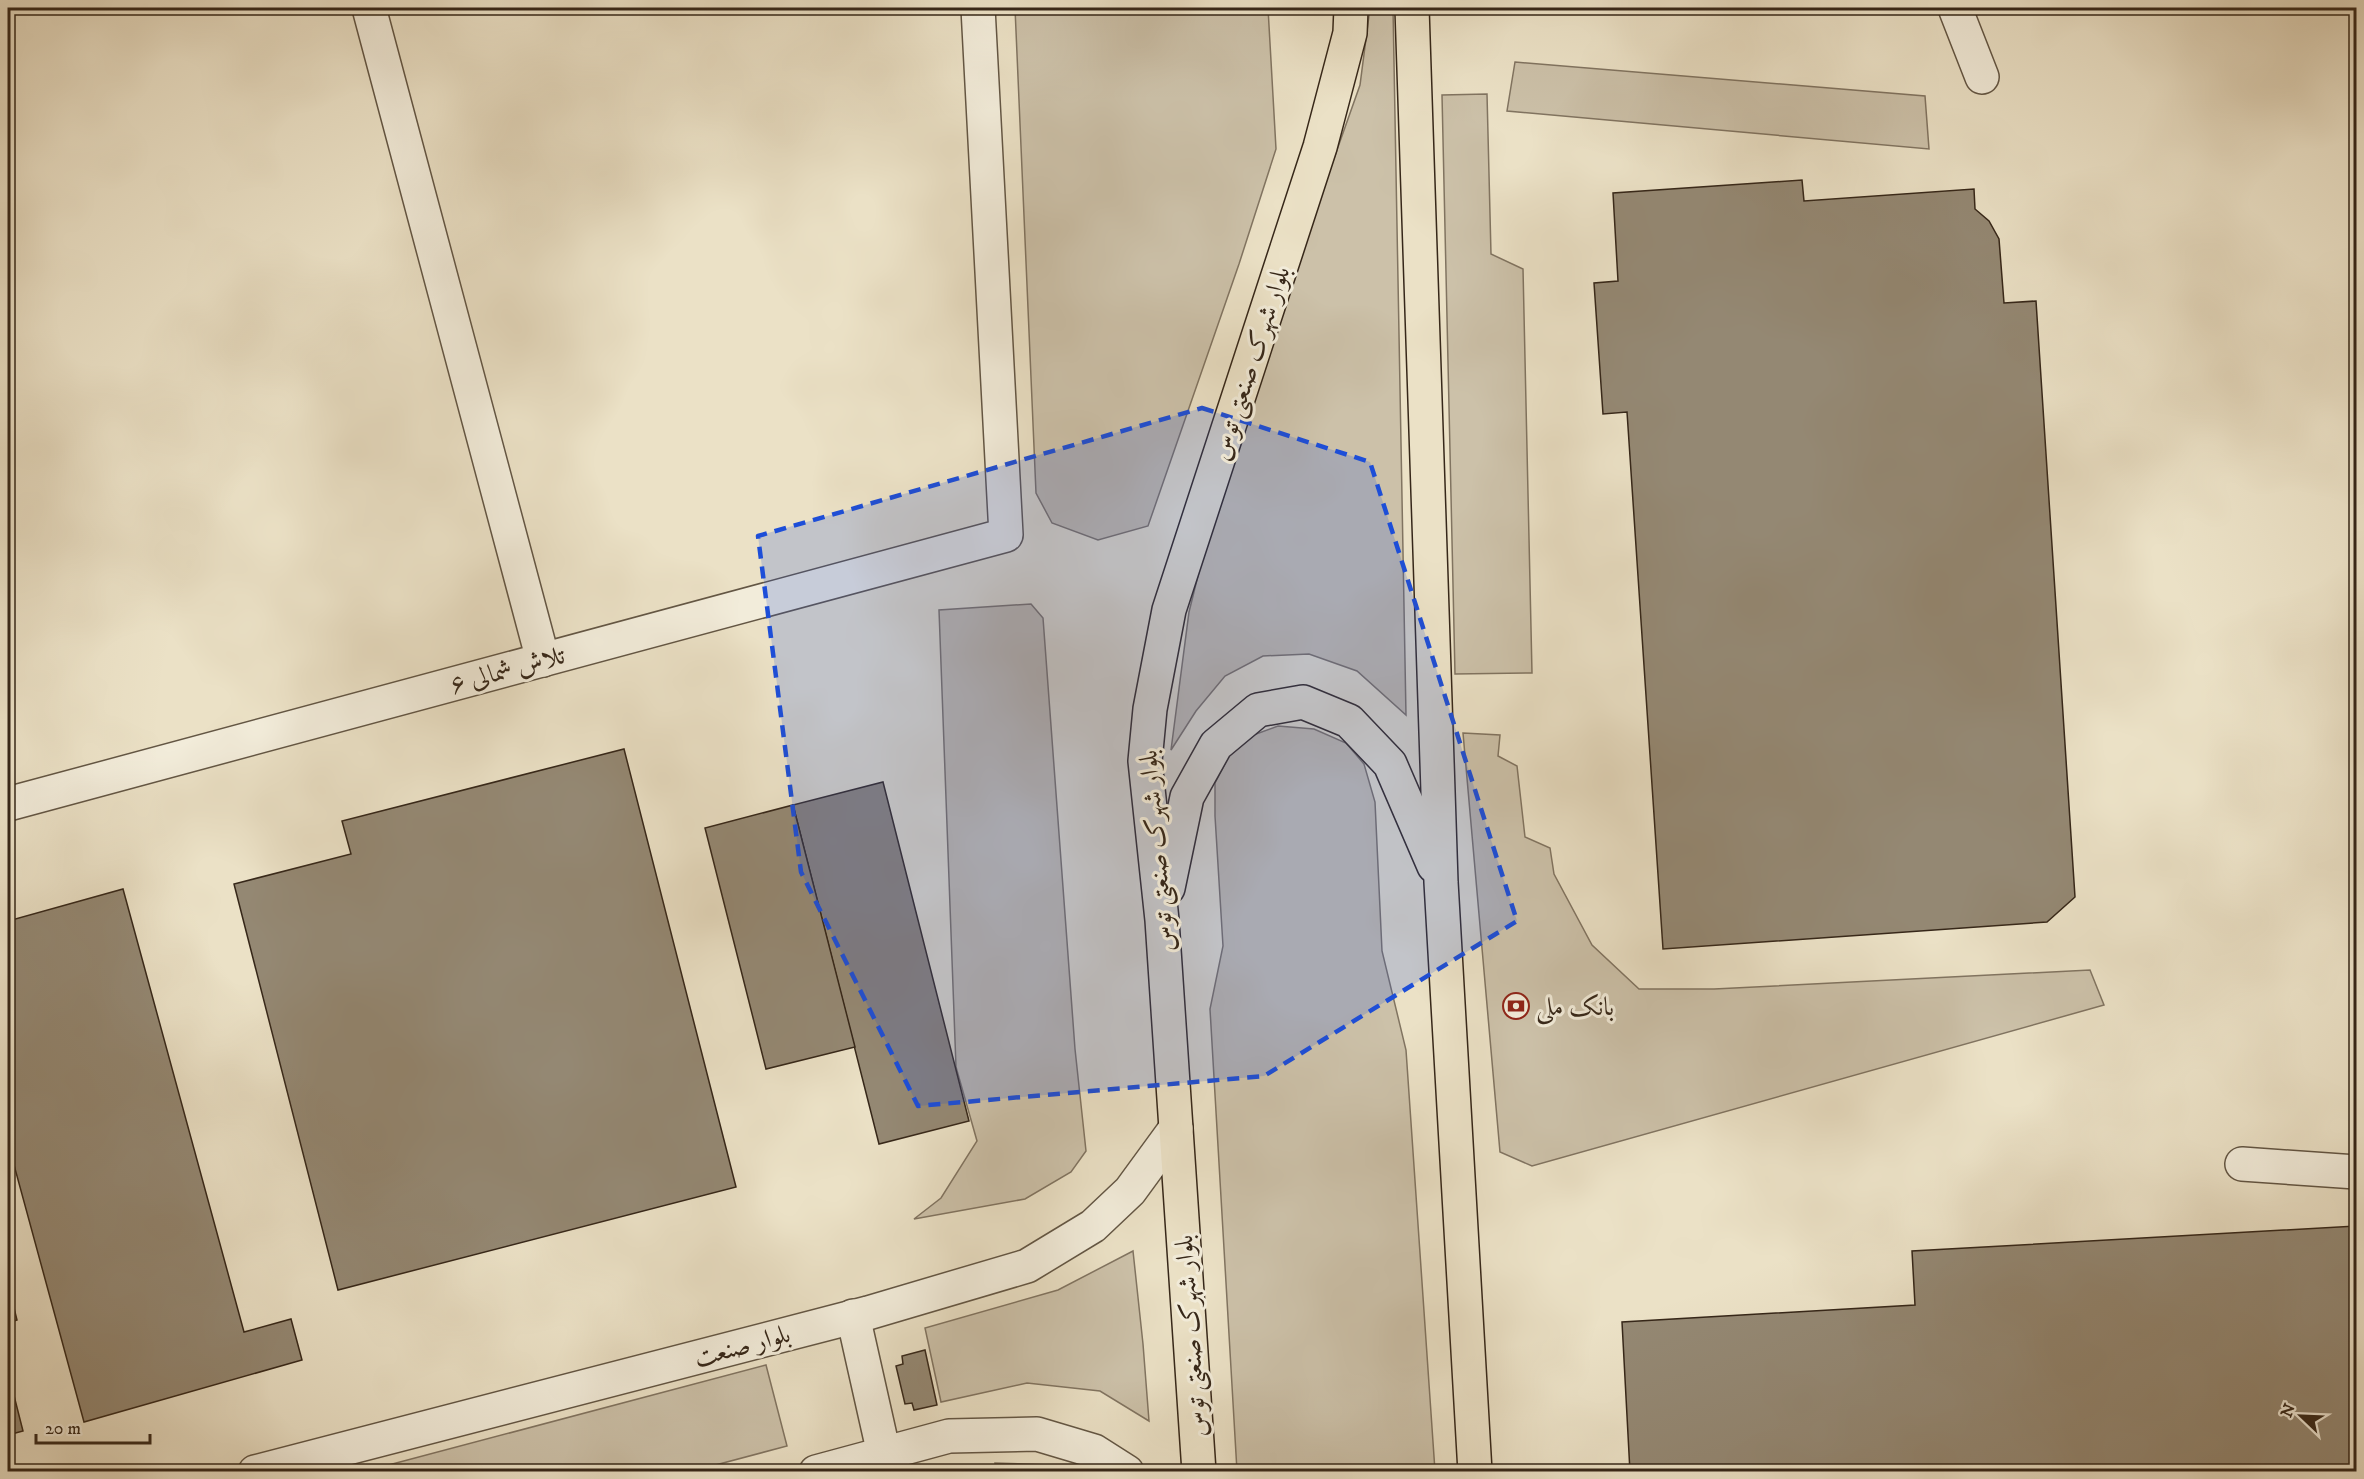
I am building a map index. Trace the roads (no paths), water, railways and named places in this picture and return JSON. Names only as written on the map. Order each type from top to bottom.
[{"type":"main road","name":"بلوار شهرک صنعتی توس","points":[[1199,1472],[1162,920],[1145,761],[1150,709],[1169,610],[1320,147],[1350,33],[1351,8]]},
{"type":"main road","points":[[1412,8],[1441,882],[1475,1472]]},
{"type":"main road","points":[[1162,920],[1187,797],[1216,745],[1258,711],[1304,702],[1349,721],[1390,764],[1441,882]]},
{"type":"street","points":[[369,8],[543,660]]},
{"type":"street","name":"تلاش شمالی ۶","points":[[8,804],[1006,535],[978,8]]},
{"type":"street","points":[[1955,8],[1982,77]]},
{"type":"street","name":"بلوار صنعت","points":[[255,1472],[853,1317],[1027,1266],[1093,1226],[1130,1191],[1176,1128]]},
{"type":"street","points":[[2242,1164],[2356,1172]]},
{"type":"street","points":[[853,1317],[884,1454]]},
{"type":"street","points":[[816,1472],[949,1436],[1037,1434],[1094,1451],[1127,1472]]},
{"type":"place","name":"بانک ملی","points":[[1516,1006]]}]
